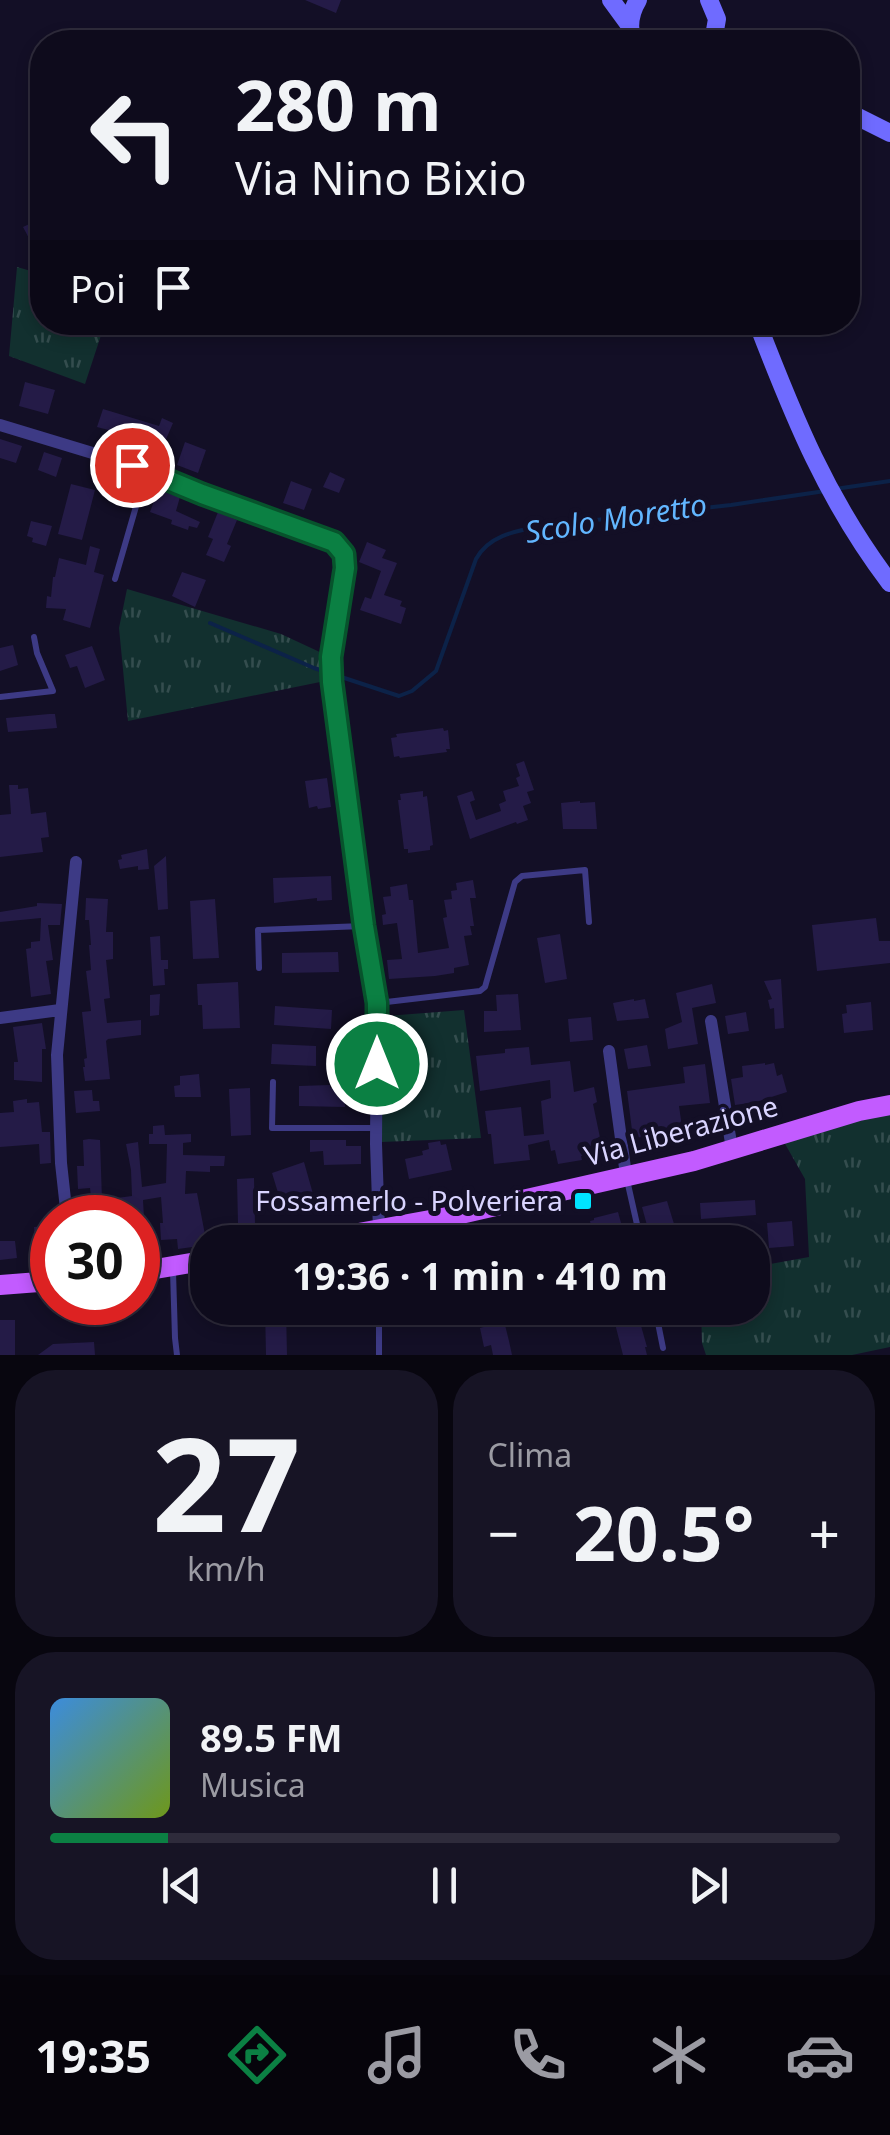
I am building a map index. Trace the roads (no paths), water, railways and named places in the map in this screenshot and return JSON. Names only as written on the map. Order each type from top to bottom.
[{"type":"main road","points":[[612,0],[629,30]]},
{"type":"main road","points":[[631,30],[633,8],[638,0]]},
{"type":"main road","points":[[709,0],[719,30]]},
{"type":"main road","points":[[860,118],[890,133]]},
{"type":"main road","points":[[762,335],[820,474],[855,535],[890,583]]},
{"type":"main road","name":"Via Liberazione","points":[[419,1225],[694,1161],[890,1105]]},
{"type":"main road","points":[[160,1269],[190,1264]]},
{"type":"main road","points":[[0,1285],[30,1283]]},
{"type":"street","points":[[0,425],[147,470],[334,542],[344,554],[331,657],[332,682],[377,1003],[379,1225]]},
{"type":"street","points":[[64,1195],[56,1090],[60,1010],[76,862]]},
{"type":"street","points":[[0,1018],[60,1010]]},
{"type":"street","points":[[711,1021],[732,1149]]},
{"type":"street","points":[[608,1051],[626,1175]]},
{"type":"lane","points":[[115,579],[147,470]]},
{"type":"lane","points":[[0,697],[53,691],[34,636]]},
{"type":"lane","points":[[377,1003],[480,991],[485,987],[515,882],[522,876],[585,870],[589,922]]},
{"type":"lane","points":[[259,968],[258,930],[364,926]]},
{"type":"lane","points":[[273,1082],[272,1128],[376,1128]]},
{"type":"lane","points":[[626,1175],[637,1225]]},
{"type":"lane","points":[[173,1267],[177,1355]]},
{"type":"lane","points":[[379,1325],[380,1355]]},
{"type":"lane","points":[[659,1325],[664,1348]]},
{"type":"waterway","name":"Scolo Moretto","points":[[835,489],[890,481]]},
{"type":"waterway","name":"Scolo Moretto","points":[[210,623],[314,668],[399,696],[412,691],[436,671],[476,559],[496,539],[542,526],[825,491]]},
{"type":"place","name":"Fossamerlo - Polveriera","points":[[583,1201]]}]
